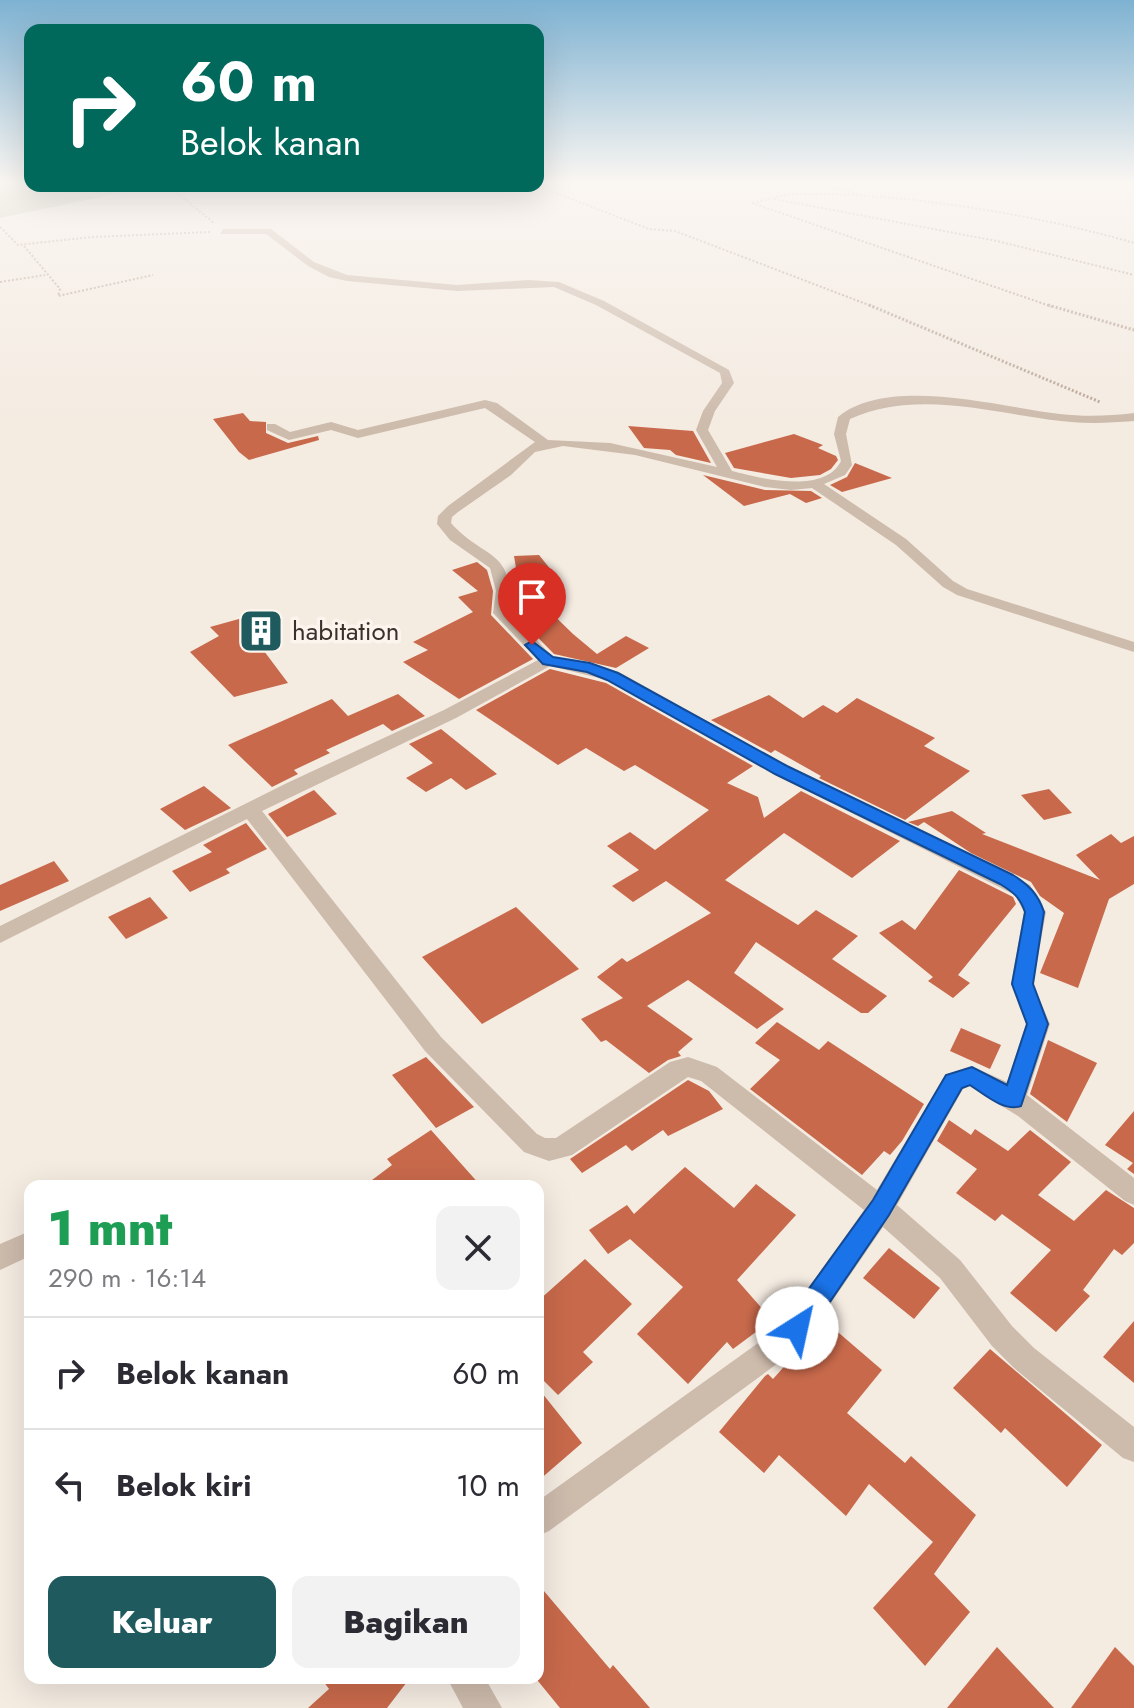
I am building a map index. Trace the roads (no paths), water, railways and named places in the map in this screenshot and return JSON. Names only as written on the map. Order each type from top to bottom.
[{"type":"street","points":[[309,263],[332,275],[347,278],[457,288],[528,283],[565,286],[725,372],[728,383],[709,411],[702,430],[727,474]]},
{"type":"street","points":[[1013,1100],[1038,1024],[1022,984],[1035,912],[1023,890],[794,777],[613,676],[590,668],[548,661],[501,613],[505,581],[492,559],[467,545],[444,524],[445,516],[457,504],[480,493],[516,464],[525,451],[544,443],[588,444],[761,484],[815,484],[846,468],[840,434],[844,417],[858,407],[877,402],[913,400],[1129,423]]},
{"type":"street","points":[[271,427],[289,436],[331,426],[358,434],[485,404],[493,406],[544,443]]},
{"type":"street","points":[[815,484],[901,542],[948,584],[962,592],[1134,647]]},
{"type":"street","points":[[0,935],[250,809],[450,714],[548,661]]},
{"type":"street","points":[[250,809],[433,1044],[528,1142],[552,1151],[563,1147],[678,1069],[688,1067],[709,1074],[881,1208],[950,1269],[1002,1336],[1024,1358],[1134,1447]]},
{"type":"street","points":[[544,1516],[797,1328],[881,1208],[954,1082],[972,1076],[1013,1100],[1134,1193]]},
{"type":"street","points":[[0,1257],[24,1246]]},
{"type":"street","points":[[468,1684],[484,1708]]},
{"type":"place","name":"habitation","points":[[261,631]]}]
